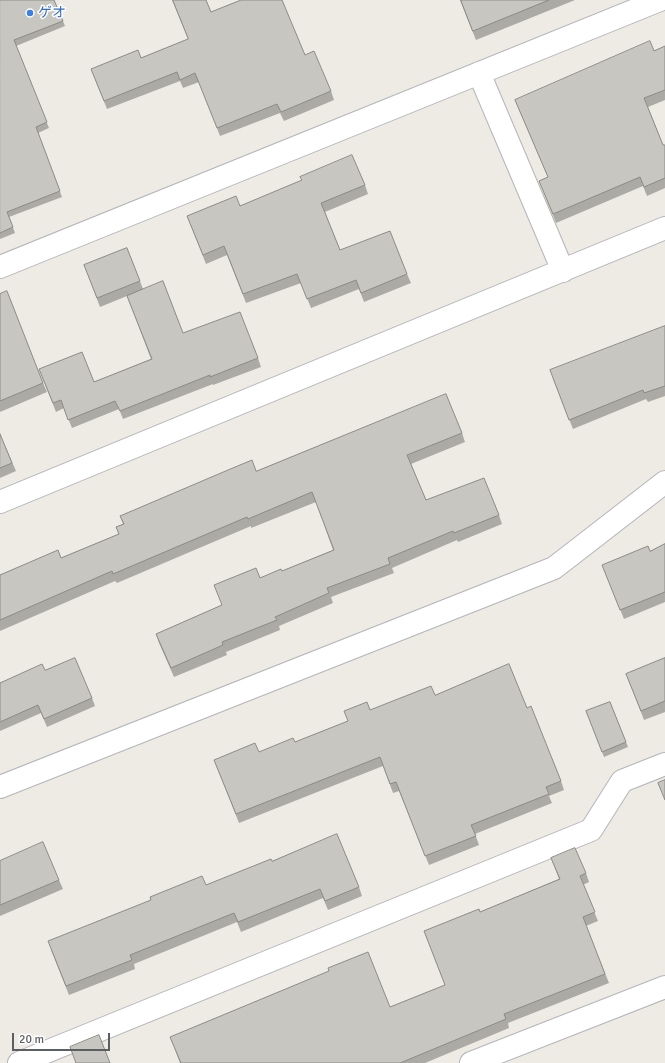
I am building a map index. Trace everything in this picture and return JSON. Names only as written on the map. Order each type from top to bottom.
[{"type":"street","points":[[0,267],[660,0]]},
{"type":"street","points":[[479,73],[563,271]]},
{"type":"street","points":[[0,502],[665,228]]},
{"type":"street","points":[[0,786],[554,568],[665,482]]},
{"type":"street","points":[[20,1063],[591,830],[622,782],[665,764]]},
{"type":"street","points":[[471,1063],[665,987]]},
{"type":"building","points":[[0,0],[54,0],[63,21],[14,40],[47,122],[36,127],[60,191],[7,212],[13,227],[0,233]]},
{"type":"building","points":[[173,0],[206,0],[211,12],[241,0],[282,0],[305,55],[314,51],[331,91],[281,112],[277,104],[217,128],[195,73],[180,80],[177,72],[104,101],[91,69],[138,50],[141,58],[188,39]]},
{"type":"building","points":[[461,0],[549,0],[473,31]]},
{"type":"building","points":[[650,41],[654,51],[665,46],[665,90],[644,98],[663,145],[665,145],[665,178],[644,187],[640,177],[553,214],[539,181],[548,177],[515,100]]},
{"type":"building","points":[[352,155],[365,185],[321,203],[340,250],[390,231],[407,274],[361,293],[356,280],[307,299],[297,274],[243,294],[224,246],[203,255],[187,216],[236,196],[240,206],[302,180],[300,177]]},
{"type":"building","points":[[127,248],[140,281],[97,298],[84,265]]},
{"type":"building","points":[[163,281],[183,333],[240,312],[258,358],[210,377],[210,375],[120,411],[115,401],[68,420],[61,400],[53,403],[39,369],[82,352],[94,382],[152,359],[127,296]]},
{"type":"building","points":[[7,291],[43,383],[0,401],[0,294]]},
{"type":"building","points":[[665,326],[665,386],[644,393],[643,390],[569,420],[550,370]]},
{"type":"building","points":[[446,394],[462,433],[407,455],[426,500],[484,478],[499,515],[454,533],[453,531],[388,558],[390,564],[327,588],[329,593],[275,617],[277,620],[222,642],[223,645],[171,668],[156,634],[222,605],[214,585],[256,568],[260,578],[281,569],[282,571],[334,550],[312,492],[248,519],[247,517],[113,574],[112,571],[0,620],[0,575],[58,550],[61,558],[119,534],[116,527],[124,524],[120,516],[252,460],[256,471]]},
{"type":"building","points":[[0,434],[12,463],[0,468]]},
{"type":"building","points":[[665,544],[665,592],[620,610],[602,565],[648,546],[650,551]]},
{"type":"building","points":[[75,658],[92,698],[44,719],[38,705],[0,722],[0,683],[42,664],[45,670]]},
{"type":"building","points":[[665,658],[665,701],[641,711],[626,674]]},
{"type":"building","points":[[509,664],[527,708],[531,706],[561,781],[546,787],[549,794],[471,825],[476,836],[425,856],[396,782],[390,784],[380,757],[236,814],[214,760],[255,743],[259,752],[293,738],[295,742],[348,721],[344,711],[367,702],[370,710],[431,686],[435,695]]},
{"type":"building","points":[[610,702],[626,742],[602,752],[586,711]]},
{"type":"building","points":[[665,780],[665,800],[658,783]]},
{"type":"building","points":[[337,834],[359,887],[325,901],[320,889],[238,922],[234,913],[130,955],[132,960],[66,986],[48,941],[151,900],[150,897],[202,876],[206,885],[271,859],[272,861]]},
{"type":"building","points":[[43,842],[59,880],[0,905],[0,861]]},
{"type":"building","points":[[575,848],[586,873],[580,876],[595,912],[583,917],[605,974],[504,1014],[506,1019],[400,1063],[181,1063],[170,1037],[329,971],[328,968],[368,952],[390,1007],[445,985],[424,931],[479,909],[480,912],[560,879],[551,858]]},
{"type":"building","points":[[99,1035],[110,1063],[76,1063],[70,1047]]},
{"type":"place","name":"ゲオ","points":[[30,13]]}]
